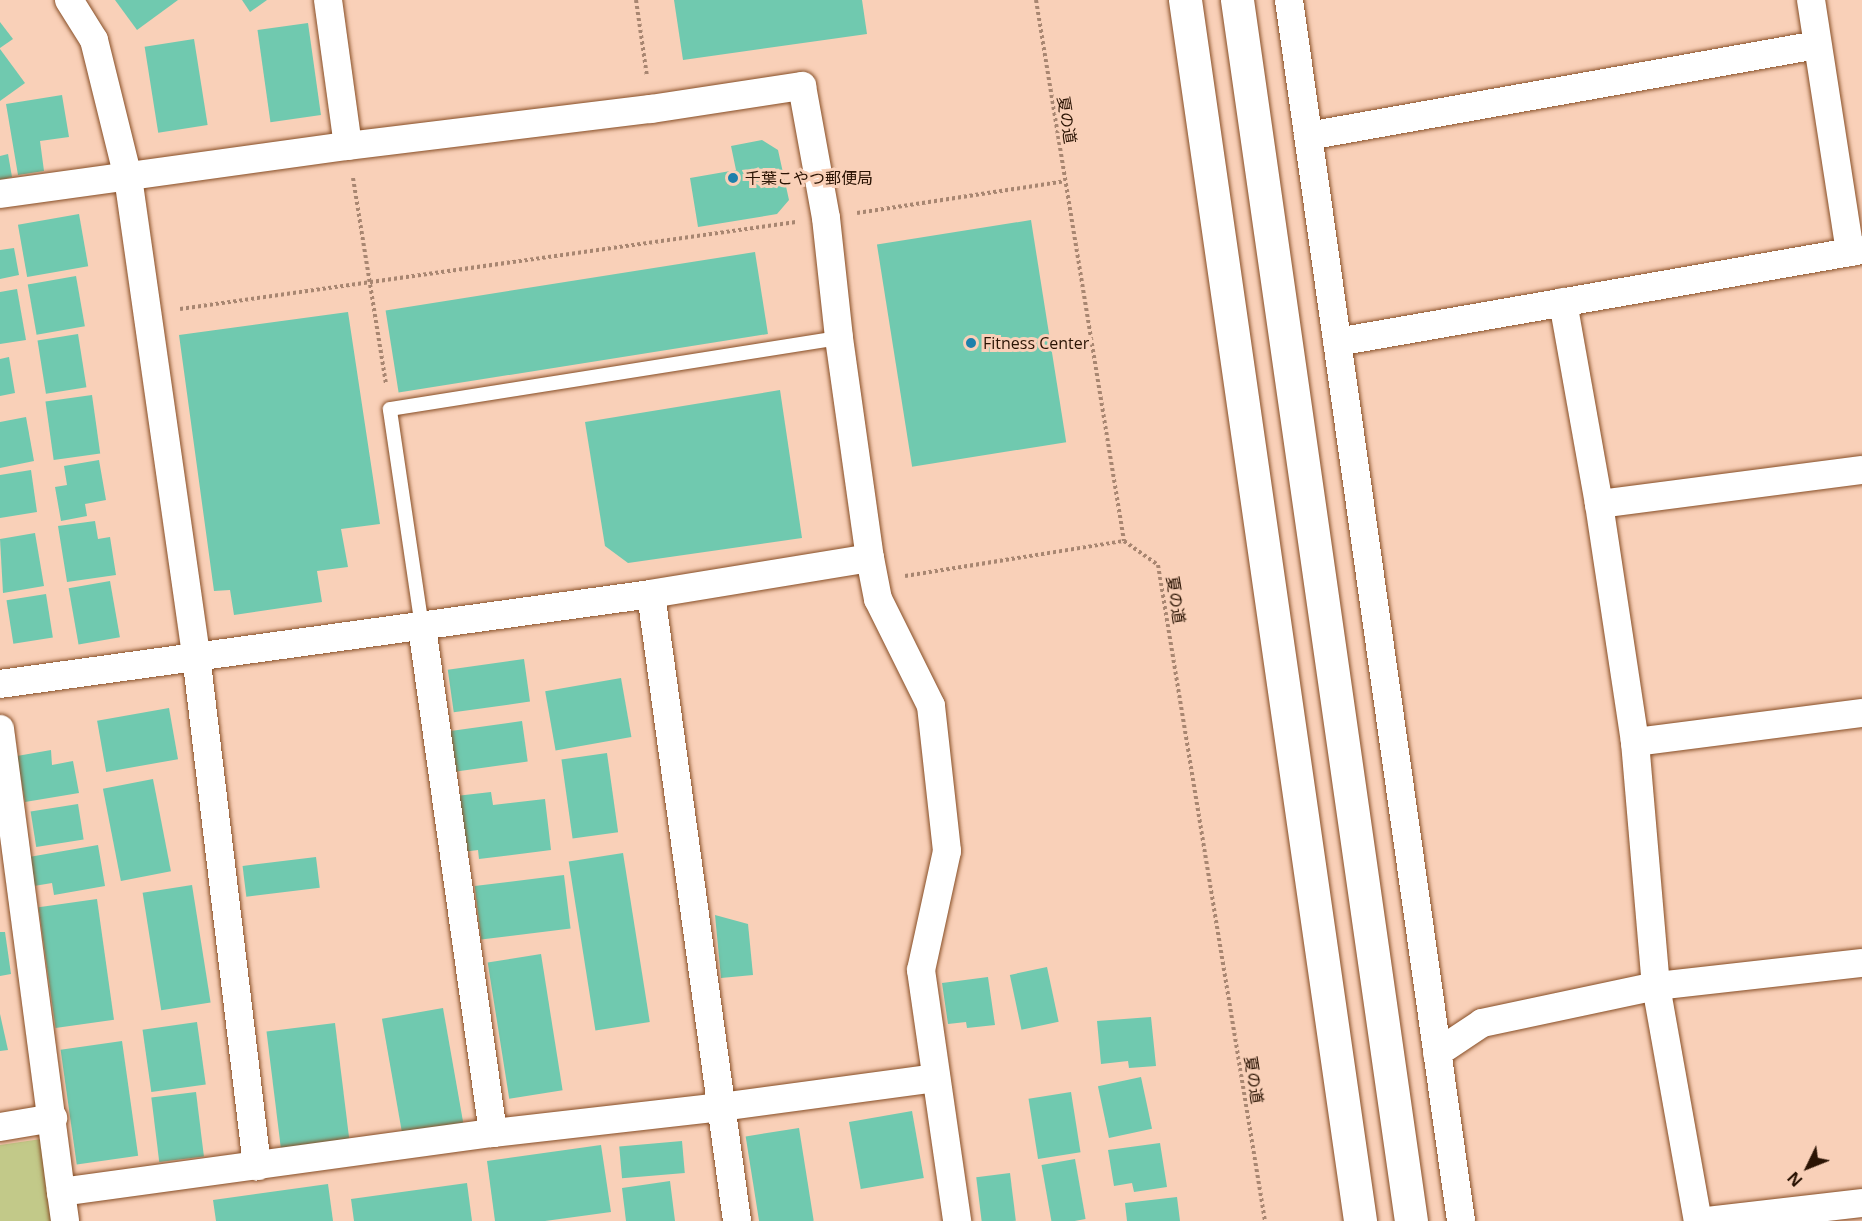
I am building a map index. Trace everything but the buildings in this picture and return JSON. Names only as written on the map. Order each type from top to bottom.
[{"type":"street","points":[[69,0],[94,40],[128,177],[196,655],[257,1166]]},
{"type":"street","points":[[328,0],[348,146]]},
{"type":"street","points":[[1185,0],[1360,1221]]},
{"type":"street","points":[[1237,0],[1412,1221]]},
{"type":"street","points":[[1289,0],[1461,1221]]},
{"type":"street","points":[[1337,342],[1856,251],[1817,45],[1811,0]]},
{"type":"street","points":[[1308,136],[1817,45]]},
{"type":"street","points":[[0,194],[348,146],[651,109],[802,86],[826,218],[839,338],[878,598],[931,706],[947,851],[921,970],[957,1221]]},
{"type":"street","points":[[1563,302],[1599,504],[1635,742],[1656,986],[1698,1221]]},
{"type":"street","points":[[1599,504],[1862,470]]},
{"type":"street","points":[[0,684],[196,655],[422,627],[651,594],[872,569]]},
{"type":"street","points":[[651,594],[737,1221]]},
{"type":"street","points":[[422,627],[493,1133]]},
{"type":"street","points":[[1635,742],[1862,713]]},
{"type":"street","points":[[0,729],[65,1221]]},
{"type":"street","points":[[1437,1053],[1482,1023],[1656,986],[1862,963]]},
{"type":"street","points":[[61,1192],[493,1133],[722,1107],[936,1078]]},
{"type":"street","points":[[0,1127],[53,1118]]},
{"type":"street","points":[[1706,1221],[1862,1203]]},
{"type":"lane","points":[[422,627],[390,409],[839,338]]},
{"type":"path","points":[[636,0],[651,109]]},
{"type":"path","name":"夏の道","points":[[1036,0],[1124,541],[1158,565],[1265,1221]]},
{"type":"path","points":[[348,146],[390,409]]},
{"type":"path","points":[[146,314],[826,218],[1065,181]]},
{"type":"path","points":[[872,569],[1124,541]]},
{"type":"green space","points":[[41,1139],[53,1221],[0,1221],[0,1145]]},
{"type":"place","name":"千葉こやつ郵便局","points":[[733,178]]},
{"type":"place","name":"Fitness Center","points":[[971,343]]}]
